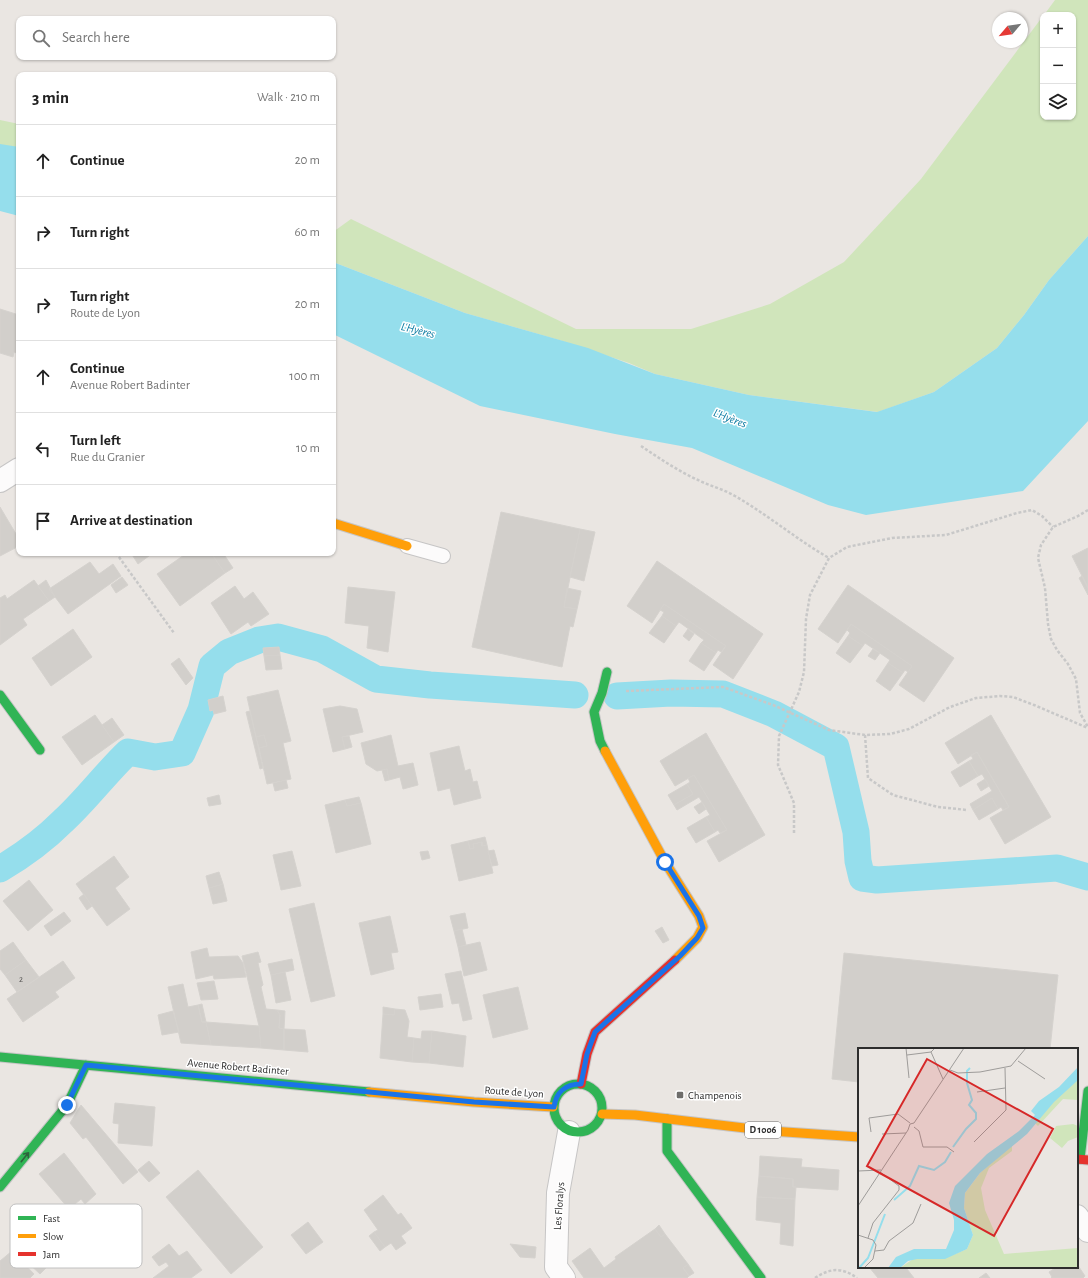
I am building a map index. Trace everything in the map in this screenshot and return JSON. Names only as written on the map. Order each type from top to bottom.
[{"type":"street","points":[[0,481],[16,471]]},
{"type":"street","points":[[336,524],[407,546]]},
{"type":"street","points":[[581,1084],[587,1054],[595,1032],[680,956],[697,938],[703,928],[699,916],[665,862],[600,741],[596,728],[594,712],[602,693],[607,672]]},
{"type":"street","points":[[0,695],[40,750]]},
{"type":"street","name":"Avenue Robert Badinter","points":[[0,1057],[474,1102]]},
{"type":"street","points":[[0,1187],[67,1105],[86,1065]]},
{"type":"street","points":[[581,1084],[596,1091],[602,1106],[602,1114],[600,1120],[590,1130],[583,1132],[569,1132],[557,1122],[554,1107],[555,1100],[563,1089],[568,1086],[581,1084]]},
{"type":"street","points":[[1082,1159],[1088,1091]]},
{"type":"street","name":"Route de Lyon","points":[[474,1102],[554,1107]]},
{"type":"street","name":"D 1006","points":[[602,1114],[667,1119],[771,1131],[858,1138]]},
{"type":"street","points":[[667,1119],[667,1151],[761,1278]]},
{"type":"street","name":"Les Floralys","points":[[564,1278],[556,1267],[558,1193],[569,1132]]},
{"type":"street","points":[[1078,1217],[1088,1231]]},
{"type":"lane","points":[[407,546],[443,556]]},
{"type":"path","points":[[641,446],[673,467],[697,480],[734,495],[786,529],[801,542],[830,558]]},
{"type":"path","points":[[794,833],[794,803],[781,776],[778,766],[779,736],[799,692],[804,672],[806,619],[810,595],[830,558],[847,547],[892,538],[946,535],[1018,512],[1032,510],[1042,516],[1053,527]]},
{"type":"path","points":[[1088,510],[1053,527],[1041,545],[1038,558],[1047,598],[1048,624],[1057,650],[1068,664],[1076,679],[1080,713],[1088,728]]},
{"type":"path","points":[[118,556],[174,633]]},
{"type":"path","points":[[602,693],[662,688],[723,687],[790,711],[829,730],[865,735],[890,734],[909,729],[950,707],[976,698],[1000,696],[1013,697],[1088,728]]},
{"type":"path","points":[[865,735],[868,778],[893,795],[938,807],[967,810]]},
{"type":"path","points":[[814,1278],[828,1270],[848,1272],[857,1278]]},
{"type":"green space","points":[[1055,0],[1088,0],[1088,236],[1049,280],[1024,315],[997,348],[934,392],[878,412],[749,395],[655,374],[629,363],[559,340],[465,313],[336,263],[336,230],[351,219],[576,329],[691,329],[770,304],[844,262],[921,179],[1019,48],[1028,48],[1028,36],[1040,20],[1040,120],[1076,120],[1076,12],[1046,12]]},
{"type":"green space","points":[[0,120],[16,123],[16,168],[0,169]]},
{"type":"water","points":[[0,144],[16,147],[16,215],[0,211]]},
{"type":"water","name":"L'Hyères","points":[[1088,236],[1088,421],[1023,491],[866,515],[828,505],[692,448],[615,434],[480,406],[336,335],[336,263],[465,313],[588,348],[655,374],[749,395],[877,412],[934,392],[997,348],[1024,315],[1049,280]]},
{"type":"building","points":[[0,309],[16,314],[16,353],[14,352],[13,357],[0,353]]},
{"type":"building","points":[[0,507],[16,534],[16,548],[0,556]]},
{"type":"building","points":[[501,512],[580,529],[564,607],[577,609],[573,627],[570,626],[562,667],[472,647]]},
{"type":"building","points":[[580,529],[595,532],[584,581],[570,577]]},
{"type":"building","points":[[1088,548],[1088,588],[1072,556]]},
{"type":"building","points":[[133,556],[149,556],[138,564]]},
{"type":"building","points":[[183,556],[213,556],[225,573],[180,606],[157,574]]},
{"type":"building","points":[[213,556],[225,556],[233,568],[225,573]]},
{"type":"building","points":[[657,561],[763,634],[733,679],[713,665],[726,646],[664,604],[652,623],[627,606]]},
{"type":"building","points":[[90,562],[99,574],[113,564],[121,576],[68,614],[49,589]]},
{"type":"building","points":[[1082,576],[1088,588],[1088,595],[1079,578]]},
{"type":"building","points":[[122,577],[128,585],[116,593],[111,585]]},
{"type":"building","points":[[34,580],[49,601],[23,619],[27,625],[0,645],[0,598],[5,595],[7,599]]},
{"type":"building","points":[[46,580],[55,597],[49,601],[38,586]]},
{"type":"building","points":[[848,585],[954,658],[924,702],[899,685],[912,666],[851,624],[838,643],[818,629]]},
{"type":"building","points":[[235,586],[244,599],[253,592],[269,614],[251,626],[248,622],[231,634],[211,603]]},
{"type":"building","points":[[348,587],[395,592],[388,652],[367,648],[369,626],[345,623]]},
{"type":"building","points":[[567,588],[581,591],[577,609],[564,607]]},
{"type":"building","points":[[664,604],[726,646],[721,652],[718,650],[716,653],[701,643],[704,640],[679,622],[676,626],[662,616],[664,612],[660,610]]},
{"type":"building","points":[[662,616],[676,626],[664,643],[649,633]]},
{"type":"building","points":[[851,624],[912,666],[908,672],[905,670],[903,673],[888,663],[890,660],[865,643],[863,646],[848,636],[850,633],[847,630]]},
{"type":"building","points":[[73,629],[92,657],[51,686],[32,658]]},
{"type":"building","points":[[688,629],[694,634],[689,641],[683,636]]},
{"type":"building","points":[[848,636],[863,646],[850,663],[836,653]]},
{"type":"building","points":[[701,643],[716,653],[704,671],[689,661]]},
{"type":"building","points":[[279,647],[280,655],[264,656],[263,648]]},
{"type":"building","points":[[873,649],[880,653],[875,660],[868,656]]},
{"type":"building","points":[[280,655],[282,669],[266,670],[264,656]]},
{"type":"building","points":[[179,658],[193,678],[186,685],[171,664]]},
{"type":"building","points":[[888,663],[903,673],[890,691],[876,681]]},
{"type":"building","points":[[278,690],[291,741],[283,743],[291,779],[267,784],[259,748],[267,746],[264,735],[256,737],[247,697]]},
{"type":"building","points":[[223,696],[226,711],[214,714],[213,710],[210,711],[208,700]]},
{"type":"building","points":[[340,706],[357,709],[363,732],[342,737],[345,749],[333,752],[323,709]]},
{"type":"building","points":[[250,711],[263,768],[260,769],[246,712]]},
{"type":"building","points":[[95,715],[114,742],[82,765],[62,737]]},
{"type":"building","points":[[991,715],[1051,817],[1005,844],[990,818],[1009,807],[977,752],[958,764],[945,743]]},
{"type":"building","points":[[112,718],[124,735],[114,742],[102,725]]},
{"type":"building","points":[[706,733],[765,835],[719,862],[707,841],[727,830],[694,775],[675,786],[660,761]]},
{"type":"building","points":[[264,735],[267,746],[259,748],[256,737]]},
{"type":"building","points":[[391,735],[398,766],[413,763],[418,785],[403,789],[400,777],[389,780],[387,769],[377,771],[366,764],[361,743]]},
{"type":"building","points":[[349,736],[352,747],[345,749],[342,737]]},
{"type":"building","points":[[459,746],[465,771],[470,769],[473,782],[477,781],[481,798],[454,805],[450,788],[438,791],[430,753]]},
{"type":"building","points":[[977,752],[1009,807],[1003,810],[1001,807],[998,809],[992,798],[973,810],[970,804],[992,791],[982,774],[978,776],[969,761],[973,759],[971,755]]},
{"type":"building","points":[[969,761],[978,776],[960,787],[951,772]]},
{"type":"building","points":[[387,769],[389,780],[385,781],[382,770]]},
{"type":"building","points":[[694,775],[727,830],[720,833],[718,830],[715,832],[706,817],[710,815],[699,797],[677,810],[674,805],[693,794],[687,784],[690,782],[688,778]]},
{"type":"building","points":[[985,779],[989,786],[981,791],[977,784]]},
{"type":"building","points":[[286,780],[288,788],[275,791],[273,783]]},
{"type":"building","points":[[687,784],[693,794],[674,805],[668,795]]},
{"type":"building","points":[[219,795],[221,804],[209,806],[207,798]]},
{"type":"building","points":[[359,797],[361,803],[347,806],[345,800]]},
{"type":"building","points":[[992,798],[998,809],[979,820],[973,810]]},
{"type":"building","points":[[345,800],[347,806],[361,803],[371,844],[336,853],[325,805]]},
{"type":"building","points":[[702,802],[706,809],[699,814],[694,807]]},
{"type":"building","points":[[706,817],[715,832],[696,843],[687,828]]},
{"type":"building","points":[[485,837],[487,845],[482,846],[482,842],[473,844],[474,848],[470,849],[468,841]]},
{"type":"building","points":[[468,841],[470,849],[474,848],[473,844],[482,842],[482,846],[487,845],[493,873],[459,881],[451,845]]},
{"type":"building","points":[[494,850],[498,865],[492,866],[488,851]]},
{"type":"building","points":[[292,851],[301,886],[281,890],[273,855]]},
{"type":"building","points":[[428,851],[430,858],[422,860],[420,852]]},
{"type":"building","points":[[114,856],[129,877],[115,888],[130,909],[107,926],[76,884]]},
{"type":"building","points":[[219,872],[223,884],[209,888],[206,876]]},
{"type":"building","points":[[29,880],[53,910],[28,931],[3,901]]},
{"type":"building","points":[[223,884],[227,901],[213,904],[209,888]]},
{"type":"building","points":[[84,894],[92,906],[87,910],[79,898]]},
{"type":"building","points":[[314,903],[335,996],[311,1002],[289,909]]},
{"type":"building","points":[[64,912],[71,921],[51,936],[44,926]]},
{"type":"building","points":[[465,913],[468,928],[454,931],[450,916]]},
{"type":"building","points":[[390,916],[398,952],[391,953],[394,969],[371,975],[359,923]]},
{"type":"building","points":[[662,927],[669,940],[663,943],[655,931]]},
{"type":"building","points":[[462,929],[466,945],[458,947],[454,931]]},
{"type":"building","points":[[13,942],[26,960],[5,975],[0,969],[0,951]]},
{"type":"building","points":[[480,942],[487,970],[464,976],[458,947]]},
{"type":"building","points":[[207,948],[209,957],[238,956],[243,963],[246,977],[214,979],[213,975],[196,979],[191,952]]},
{"type":"building","points":[[258,952],[261,962],[258,963],[263,985],[261,987],[266,1009],[277,1010],[280,1015],[279,1028],[284,1029],[284,1050],[261,1048],[259,1026],[242,956]]},
{"type":"building","points":[[844,953],[1058,975],[1050,1048],[858,1048],[858,1082],[832,1079]]},
{"type":"building","points":[[292,959],[294,970],[271,975],[268,964]]},
{"type":"building","points":[[26,960],[39,977],[17,992],[5,975]]},
{"type":"building","points":[[63,961],[75,978],[55,992],[59,997],[23,1022],[7,999]]},
{"type":"building","points":[[461,971],[472,1019],[463,1021],[459,1003],[452,1004],[445,974]]},
{"type":"building","points":[[285,972],[291,1000],[276,1003],[271,975]]},
{"type":"building","points":[[214,981],[218,999],[201,1000],[197,983]]},
{"type":"building","points":[[183,984],[188,1007],[198,1005],[202,1022],[206,1022],[211,1045],[181,1043],[168,987]]},
{"type":"building","points":[[518,987],[528,1029],[493,1038],[483,995]]},
{"type":"building","points":[[441,994],[443,1007],[420,1010],[418,997]]},
{"type":"building","points":[[202,1004],[206,1022],[202,1022],[198,1005]]},
{"type":"building","points":[[383,1007],[395,1009],[394,1015],[383,1014]]},
{"type":"building","points":[[395,1009],[405,1010],[409,1021],[407,1037],[414,1038],[412,1062],[380,1058],[383,1014],[394,1015]]},
{"type":"building","points":[[277,1010],[285,1011],[284,1029],[279,1028],[280,1015]]},
{"type":"building","points":[[173,1011],[179,1032],[162,1035],[158,1015]]},
{"type":"building","points":[[206,1022],[259,1026],[261,1048],[211,1045]]},
{"type":"building","points":[[284,1029],[305,1030],[308,1052],[284,1050]]},
{"type":"building","points":[[422,1031],[432,1031],[429,1063],[412,1062],[414,1038],[421,1039]]},
{"type":"building","points":[[432,1031],[466,1036],[463,1067],[429,1063]]},
{"type":"building","points":[[115,1103],[155,1107],[152,1146],[118,1143],[119,1124],[113,1123]]},
{"type":"building","points":[[81,1105],[138,1172],[123,1184],[86,1137],[83,1139],[70,1123]]},
{"type":"building","points":[[64,1153],[96,1194],[85,1204],[81,1199],[75,1204],[65,1204],[39,1174]]},
{"type":"building","points":[[760,1156],[802,1159],[801,1167],[839,1170],[838,1190],[793,1187],[793,1179],[759,1176]]},
{"type":"building","points":[[149,1161],[160,1173],[149,1182],[138,1170]]},
{"type":"building","points":[[198,1170],[263,1247],[231,1274],[166,1197]]},
{"type":"building","points":[[759,1176],[793,1179],[793,1187],[796,1187],[795,1199],[757,1197]]},
{"type":"building","points":[[383,1195],[398,1215],[401,1213],[412,1228],[401,1236],[406,1243],[396,1250],[391,1243],[385,1247],[374,1232],[378,1230],[364,1210]]},
{"type":"building","points":[[757,1197],[795,1199],[793,1246],[780,1244],[781,1223],[756,1220]]},
{"type":"building","points":[[308,1222],[323,1242],[306,1254],[291,1235]]},
{"type":"building","points":[[659,1225],[665,1234],[661,1237],[655,1229]]},
{"type":"building","points":[[655,1229],[661,1237],[665,1234],[688,1264],[683,1268],[689,1276],[687,1278],[584,1278],[572,1261],[590,1248],[604,1268],[616,1259],[615,1257]]},
{"type":"building","points":[[374,1232],[385,1247],[380,1251],[369,1236]]},
{"type":"building","points":[[169,1244],[179,1256],[187,1251],[202,1270],[191,1278],[153,1278],[169,1266],[166,1262],[159,1266],[152,1257]]},
{"type":"building","points":[[510,1244],[536,1247],[535,1258],[520,1257]]},
{"type":"building","points":[[10,1253],[10,1268],[28,1268],[34,1274],[30,1278],[0,1278],[0,1261]]},
{"type":"building","points":[[688,1264],[694,1273],[689,1276],[683,1268]]},
{"type":"building","points":[[1078,1266],[1085,1276],[1083,1278],[1051,1278],[1052,1277],[1049,1272],[1055,1268],[1078,1268]]},
{"type":"building","points":[[34,1268],[46,1268],[40,1274]]},
{"type":"building","points":[[870,1268],[908,1268],[907,1269],[914,1278],[878,1278]]},
{"type":"building","points":[[986,1273],[990,1278],[979,1278]]},
{"type":"waterway","points":[[0,869],[17,859],[56,828],[128,752],[155,757],[182,753],[201,710],[212,666],[229,652],[259,640],[278,637],[322,649],[376,679],[430,685],[575,695]]},
{"type":"waterway","points":[[617,696],[671,693],[723,694],[774,714],[836,747],[856,832],[858,861],[862,878],[877,880],[1057,868],[1088,877]]},
{"type":"traffic: fast","points":[[605,751],[600,741],[594,712],[602,693],[607,672]]},
{"type":"traffic: fast","points":[[0,695],[40,750]]},
{"type":"traffic: fast","points":[[0,1057],[369,1092]]},
{"type":"traffic: fast","points":[[0,1187],[67,1105],[86,1065]]},
{"type":"traffic: fast","points":[[573,1084],[583,1084],[592,1088],[598,1094],[601,1099],[602,1108],[601,1117],[592,1128],[583,1132],[573,1132],[564,1128],[558,1122],[554,1113],[554,1103],[558,1094],[564,1088],[573,1084]]},
{"type":"traffic: fast","points":[[1080,1159],[1088,1091]]},
{"type":"traffic: fast","points":[[667,1119],[667,1151],[761,1278]]},
{"type":"traffic: slow","points":[[336,524],[407,546]]},
{"type":"traffic: slow","points":[[605,751],[665,862],[699,916],[703,927],[697,938],[675,960]]},
{"type":"traffic: slow","points":[[369,1092],[474,1102],[553,1107]]},
{"type":"traffic: slow","points":[[602,1114],[635,1115],[771,1131],[858,1137]]},
{"type":"traffic: jam","points":[[581,1084],[587,1054],[595,1032],[675,960]]},
{"type":"traffic: jam","points":[[1078,1159],[1088,1160]]},
{"type":"place","name":"Champenois","points":[[680,1095]]},
{"type":"route","points":[[67,1105],[86,1065],[474,1102],[554,1107],[558,1094],[563,1089],[574,1084],[581,1084],[587,1054],[595,1032],[680,956],[697,938],[703,928],[699,916],[665,862]]}]
